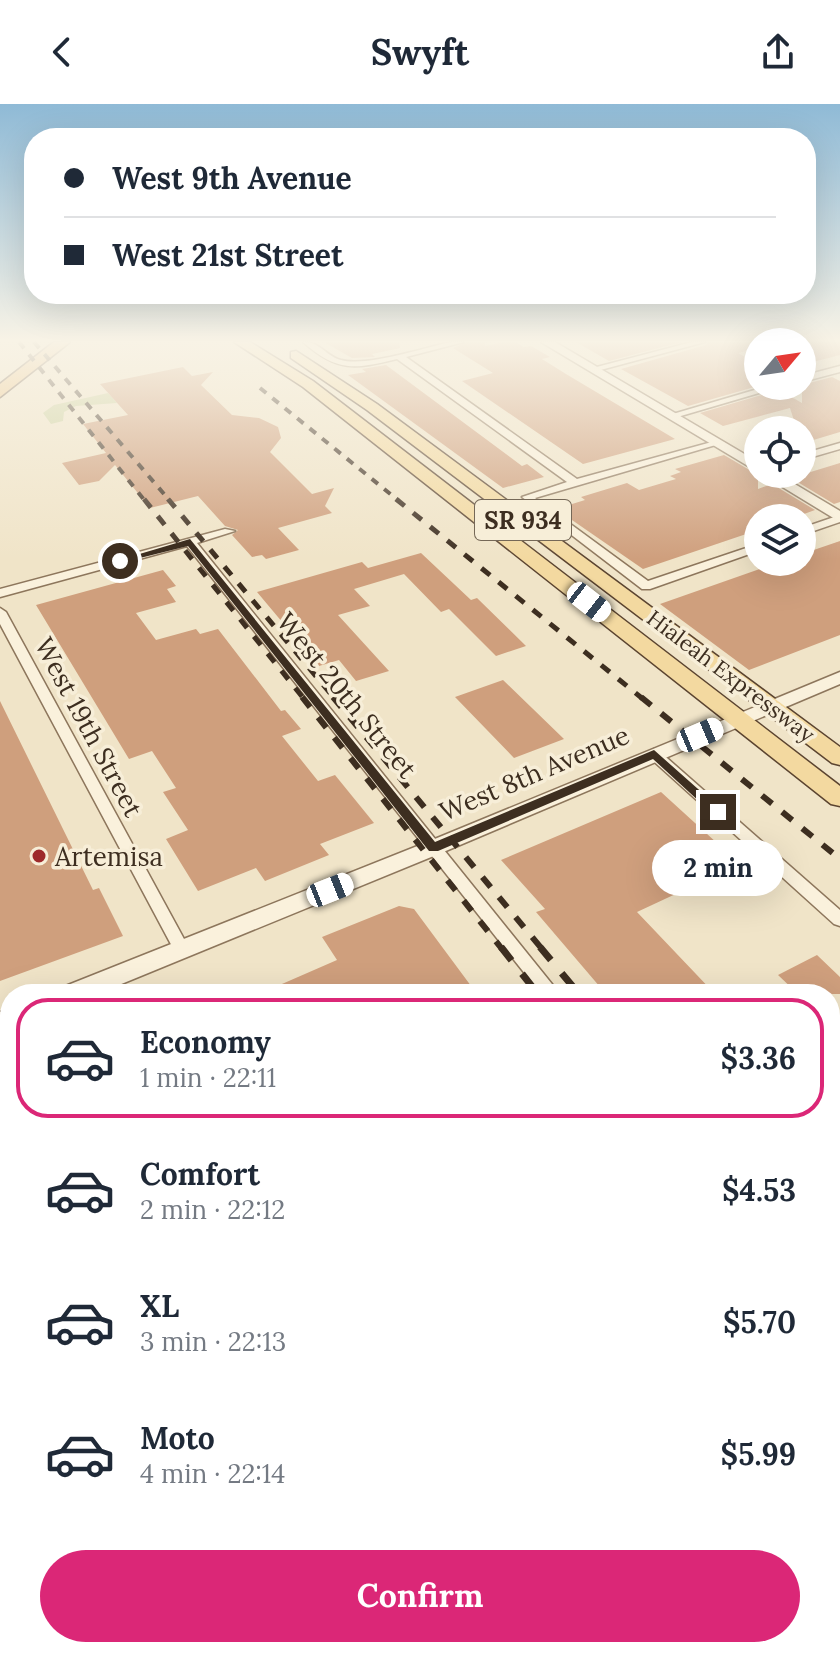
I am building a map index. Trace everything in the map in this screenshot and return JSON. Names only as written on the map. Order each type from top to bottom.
[{"type":"main road","name":"Hialeah Expressway","points":[[347,414],[840,798]]},
{"type":"main road","name":"Hialeah Expressway","points":[[382,414],[840,758]]},
{"type":"street","points":[[480,414],[575,483]]},
{"type":"street","points":[[671,416],[676,414]]},
{"type":"street","points":[[671,416],[744,460]]},
{"type":"street","points":[[715,442],[527,497],[646,586],[744,552]]},
{"type":"street","points":[[816,453],[840,446]]},
{"type":"street","points":[[791,488],[840,518]]},
{"type":"street","points":[[816,527],[840,518]]},
{"type":"street","points":[[0,593],[229,531]]},
{"type":"street","name":"West 20th Street","points":[[190,542],[543,984]]},
{"type":"street","name":"West 19th Street","points":[[0,612],[182,950]]},
{"type":"street","name":"West 8th Avenue","points":[[97,984],[433,848],[840,677]]},
{"type":"street","points":[[654,754],[840,920]]},
{"type":"green space","points":[[44,414],[64,414],[63,421],[51,424]]},
{"type":"building","points":[[231,414],[259,418],[278,427],[281,438],[270,452],[312,494],[334,488],[325,506],[332,513],[278,528],[299,550],[266,559],[262,555],[252,557],[232,535],[238,530],[225,526],[198,496],[150,508],[115,465],[99,481],[79,485],[62,463],[106,453],[83,424],[128,415]]},
{"type":"building","points":[[402,414],[453,414],[522,466],[527,464],[544,477],[503,488]]},
{"type":"building","points":[[511,414],[634,414],[675,439],[583,464]]},
{"type":"building","points":[[703,414],[766,414],[744,416],[744,420],[723,426]]},
{"type":"building","points":[[792,414],[840,414],[840,432],[816,439],[816,416]]},
{"type":"building","points":[[724,455],[744,467],[744,488],[779,488],[805,504],[744,504],[744,535],[643,569],[556,509],[585,500],[581,497],[627,483],[639,490],[676,479],[670,476],[681,472],[675,469]]},
{"type":"building","points":[[840,463],[840,502],[834,504],[808,488],[816,488],[816,470]]},
{"type":"building","points":[[840,541],[840,635],[749,670],[660,604],[744,575],[816,576],[816,549]]},
{"type":"building","points":[[421,553],[471,600],[477,598],[526,646],[496,656],[449,609],[441,612],[404,574],[354,589],[370,606],[338,615],[389,671],[356,681],[339,660],[319,666],[257,592],[362,562],[368,568]]},
{"type":"building","points":[[163,570],[176,586],[167,589],[176,602],[136,613],[156,640],[196,629],[200,634],[218,629],[281,711],[285,710],[301,729],[282,736],[318,781],[335,775],[374,823],[320,844],[329,855],[265,881],[256,868],[198,891],[166,839],[188,830],[163,792],[176,788],[152,751],[129,759],[36,605]]},
{"type":"building","points":[[503,680],[564,739],[514,758],[455,697]]},
{"type":"building","points":[[0,701],[93,890],[99,888],[123,936],[0,981]]},
{"type":"building","points":[[661,792],[740,864],[637,912],[705,984],[597,984],[536,912],[545,909],[501,860]]},
{"type":"building","points":[[399,906],[414,909],[470,984],[282,984],[337,960],[322,937]]},
{"type":"building","points":[[817,955],[840,977],[840,984],[787,984],[778,975]]},
{"type":"railway","points":[[76,414],[145,501]]},
{"type":"railway","points":[[96,414],[170,501]]},
{"type":"railway","points":[[293,414],[399,501]]},
{"type":"railway","points":[[144,499],[304,699]]},
{"type":"railway","points":[[168,499],[335,699]]},
{"type":"railway","points":[[396,499],[643,699]]},
{"type":"railway","points":[[302,697],[502,949]]},
{"type":"railway","points":[[333,697],[542,949]]},
{"type":"railway","points":[[641,697],[840,859]]},
{"type":"railway","points":[[501,947],[530,984]]},
{"type":"railway","points":[[540,947],[571,984]]},
{"type":"place","name":"Artemisa","points":[[39,856]]},
{"type":"route","points":[[120,561],[190,542],[433,848],[654,754],[718,812]]}]
